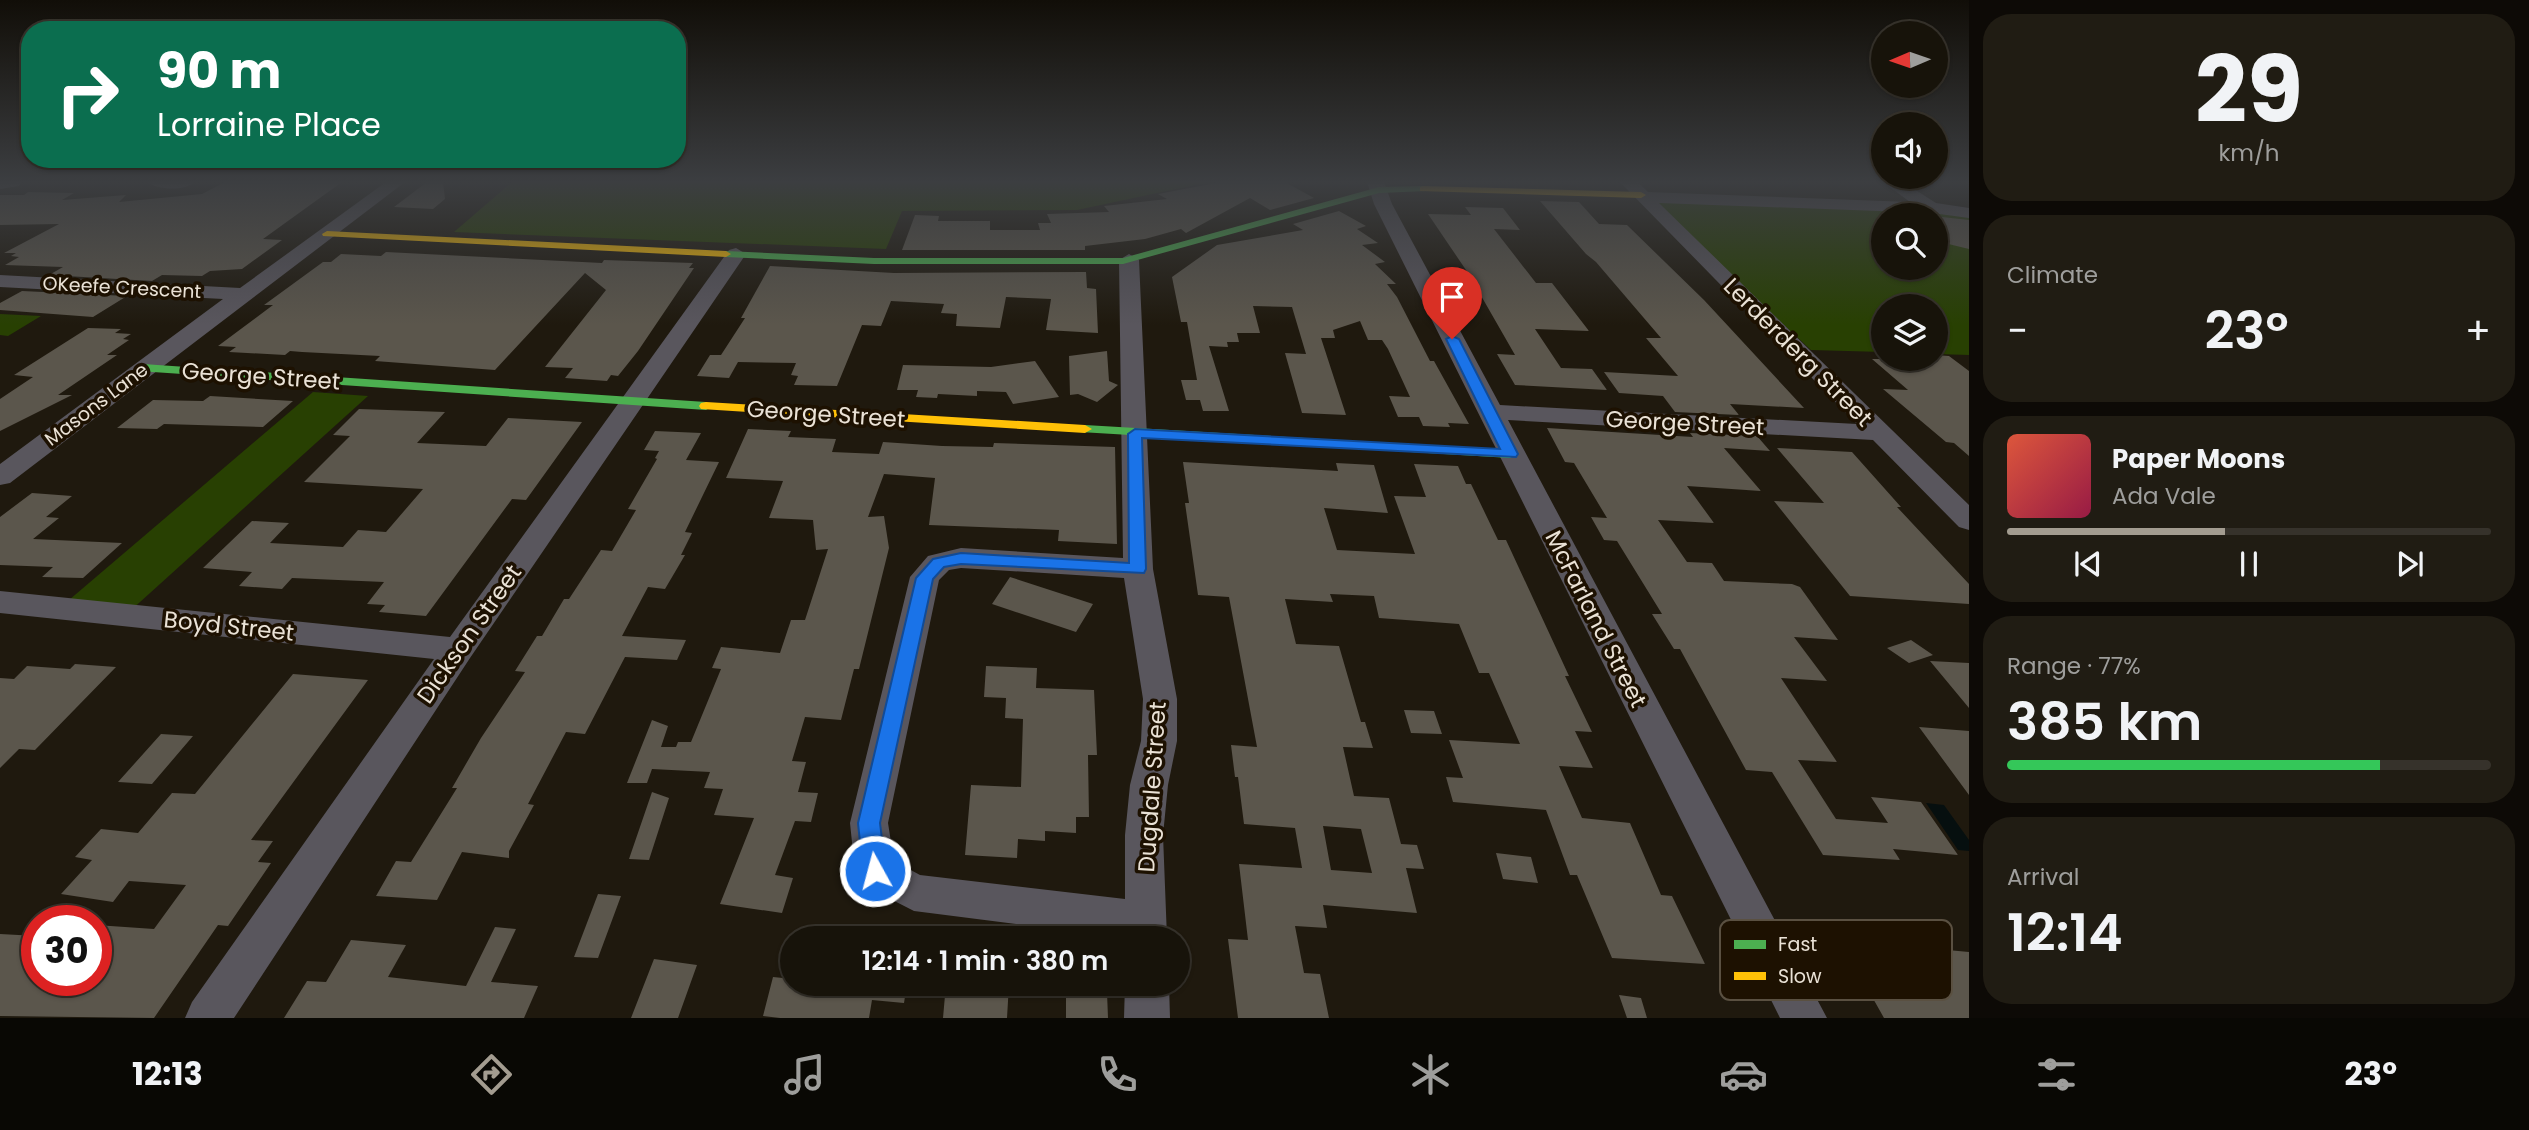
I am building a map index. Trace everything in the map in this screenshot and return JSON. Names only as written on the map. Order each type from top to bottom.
[{"type":"street","name":"Masons Lane","points":[[0,477],[143,368],[333,230]]},
{"type":"street","points":[[327,234],[942,262],[1129,260],[1237,230]]},
{"type":"street","name":"McFarland Street","points":[[1398,230],[1510,454],[1753,920]]},
{"type":"street","name":"Lerderderg Street","points":[[1676,230],[1969,521]]},
{"type":"street","name":"Dickson Street","points":[[208,1018],[458,649],[736,254]]},
{"type":"street","name":"Dugdale Street","points":[[1129,260],[1138,569],[1160,699],[1159,741],[1149,785],[1144,835],[1146,926]]},
{"type":"street","name":"OKeefe Crescent","points":[[0,281],[244,294]]},
{"type":"street","name":"George Street","points":[[143,368],[1135,434],[1510,454]]},
{"type":"street","name":"George Street","points":[[1490,412],[1880,433]]},
{"type":"street","points":[[1120,926],[914,894],[875,871],[869,823],[925,578],[939,563],[961,558],[1138,569]]},
{"type":"street","name":"Boyd Street","points":[[0,602],[458,649]]},
{"type":"street","points":[[1147,996],[1147,1018]]},
{"type":"street","name":"McFarland Street","points":[[1795,1000],[1804,1018]]},
{"type":"green space","points":[[457,230],[894,230],[886,249],[454,232]]},
{"type":"green space","points":[[1681,230],[1871,230],[1871,280],[1948,280],[1948,230],[1969,230],[1969,355],[1948,354],[1948,294],[1871,294],[1871,352],[1811,350]]},
{"type":"green space","points":[[0,314],[41,316],[8,336],[0,335]]},
{"type":"green space","points":[[313,392],[368,396],[129,612],[62,606]]},
{"type":"shaded area","points":[[1926,803],[1944,805],[1969,840],[1969,851],[1958,850]]},
{"type":"building","points":[[49,230],[276,230],[263,239],[282,240],[242,269],[210,271],[202,276],[162,275],[152,281],[49,275],[63,267],[5,265],[19,257],[11,256],[16,253],[4,253]]},
{"type":"building","points":[[910,230],[1179,230],[1145,239],[1085,246],[1085,250],[902,250]]},
{"type":"building","points":[[1303,230],[1358,230],[1378,243],[1362,245],[1385,262],[1375,264],[1396,284],[1387,284],[1469,424],[1448,423],[1450,427],[1423,426],[1419,417],[1398,417],[1389,396],[1410,397],[1388,349],[1382,340],[1368,340],[1360,321],[1333,330],[1335,338],[1321,338],[1346,415],[1302,413],[1285,353],[1306,354],[1292,307],[1253,306],[1260,333],[1237,333],[1239,342],[1227,342],[1228,347],[1209,346],[1229,411],[1203,411],[1200,400],[1186,400],[1181,380],[1197,380],[1187,322],[1181,322],[1172,277],[1217,245]]},
{"type":"building","points":[[1439,230],[1494,230],[1536,283],[1552,283],[1589,331],[1535,329],[1561,368],[1592,369],[1607,390],[1515,385],[1497,354],[1515,355],[1468,273]]},
{"type":"building","points":[[1565,230],[1632,230],[1704,300],[1804,408],[1730,404],[1739,415],[1675,412],[1663,396],[1619,393],[1604,372],[1678,376],[1646,338],[1661,338],[1596,262]]},
{"type":"building","points":[[1948,230],[1969,230],[1969,249],[1948,244]]},
{"type":"building","points":[[386,252],[602,263],[604,260],[693,263],[689,268],[694,268],[638,351],[618,376],[611,375],[607,381],[565,378],[573,368],[545,367],[606,290],[585,273],[495,370],[375,361],[380,356],[290,351],[285,355],[229,352],[236,347],[218,346],[273,305],[264,305],[323,262],[331,262],[341,254],[381,256]]},
{"type":"building","points":[[770,266],[894,273],[1086,272],[1087,288],[1096,289],[1098,333],[1046,330],[1051,299],[1006,297],[1000,328],[956,326],[957,314],[941,313],[944,304],[891,301],[881,326],[862,325],[837,386],[794,385],[798,376],[791,375],[796,363],[738,362],[729,378],[697,376],[710,355],[721,355],[745,318],[741,318]]},
{"type":"building","points":[[22,291],[127,296],[93,317],[0,310],[0,303]]},
{"type":"building","points":[[88,328],[121,329],[115,333],[131,334],[123,339],[129,340],[107,355],[117,355],[58,395],[72,395],[0,431],[0,399],[33,377],[14,375]]},
{"type":"building","points":[[1107,351],[1109,381],[1118,385],[1097,402],[1078,394],[1070,395],[1069,356]]},
{"type":"building","points":[[1948,356],[1969,371],[1969,456],[1954,443],[1946,442],[1883,389],[1908,390],[1886,371],[1948,371]]},
{"type":"building","points":[[1035,361],[1059,397],[1013,404],[1006,392],[977,391],[977,396],[938,394],[937,398],[916,397],[918,390],[897,390],[903,365],[991,367]]},
{"type":"building","points":[[210,396],[293,401],[263,427],[164,424],[157,429],[117,428],[153,400],[203,401]]},
{"type":"building","points":[[359,409],[445,412],[417,443],[486,446],[508,418],[582,422],[526,500],[512,499],[426,616],[379,612],[385,605],[367,604],[384,582],[292,578],[282,589],[239,586],[252,572],[203,568],[252,521],[289,523],[270,543],[343,547],[358,530],[386,532],[423,489],[304,482],[350,436],[333,435]]},
{"type":"building","points":[[1547,428],[1693,437],[1690,433],[1757,436],[1770,451],[1724,448],[1761,491],[1687,486],[1714,523],[1658,520],[1687,562],[1712,563],[1724,581],[1792,584],[1800,587],[1838,640],[1794,637],[1827,681],[1781,678],[1837,762],[1798,760],[1836,819],[1888,823],[1871,797],[1921,802],[1958,855],[1893,849],[1900,860],[1823,855],[1772,772],[1746,770],[1680,649],[1674,649],[1652,614],[1662,614],[1617,541],[1604,540],[1591,517],[1607,518],[1574,463],[1565,462]]},
{"type":"building","points":[[748,429],[791,431],[788,437],[836,439],[832,452],[879,454],[883,442],[942,446],[993,447],[994,443],[1115,447],[1117,544],[1058,541],[1059,530],[929,525],[935,478],[884,474],[868,517],[884,516],[889,548],[859,669],[854,669],[841,720],[805,717],[792,761],[806,762],[798,792],[818,793],[811,822],[795,821],[775,875],[793,878],[782,913],[720,904],[754,818],[714,815],[723,789],[704,788],[710,772],[652,769],[647,783],[627,783],[652,720],[668,726],[661,747],[676,747],[678,742],[691,742],[721,669],[712,668],[721,647],[780,653],[791,620],[805,620],[828,549],[816,550],[813,520],[769,518],[783,481],[726,478]]},
{"type":"building","points":[[655,431],[701,433],[686,460],[719,462],[685,532],[692,533],[681,555],[685,555],[665,589],[648,587],[622,636],[686,640],[677,660],[625,657],[585,734],[566,732],[528,804],[534,805],[509,851],[509,858],[462,852],[437,900],[376,896],[396,861],[411,862],[457,788],[452,788],[525,672],[515,671],[537,636],[542,636],[564,599],[569,599],[601,550],[612,551],[636,510],[628,509],[657,459],[655,458],[659,451],[644,450]]},
{"type":"building","points":[[1777,448],[1852,452],[1901,507],[1897,507],[1969,584],[1969,604],[1850,596],[1774,501],[1824,503]]},
{"type":"building","points":[[1183,462],[1338,471],[1336,463],[1374,465],[1388,513],[1324,508],[1337,550],[1415,554],[1394,496],[1426,497],[1414,464],[1458,466],[1466,484],[1471,484],[1498,540],[1506,540],[1592,732],[1575,731],[1593,768],[1559,766],[1582,818],[1630,823],[1661,895],[1672,896],[1705,964],[1612,958],[1577,875],[1570,875],[1546,810],[1453,802],[1446,777],[1463,778],[1449,740],[1520,744],[1489,673],[1479,673],[1459,624],[1379,618],[1374,596],[1330,594],[1333,602],[1285,599],[1296,644],[1339,646],[1361,722],[1365,722],[1373,748],[1343,747],[1354,796],[1389,798],[1401,844],[1417,845],[1424,869],[1406,868],[1417,913],[1323,905],[1327,928],[1295,926],[1304,973],[1320,974],[1329,1018],[1238,1018],[1228,939],[1248,940],[1239,864],[1302,868],[1295,828],[1244,824],[1231,745],[1257,747],[1229,597],[1198,595],[1185,503],[1189,503]],"holes":[[[1323,826],[1361,829],[1372,873],[1331,870]]]},
{"type":"building","points":[[32,493],[72,496],[46,517],[59,518],[33,539],[122,543],[83,578],[42,577],[53,567],[0,565],[0,517]]},
{"type":"building","points":[[1010,577],[1093,604],[1076,632],[992,604]]},
{"type":"building","points":[[1911,640],[1933,655],[1909,663],[1887,648]]},
{"type":"building","points":[[1930,661],[1969,663],[1969,708]]},
{"type":"building","points":[[75,664],[116,667],[35,750],[19,749],[0,768],[0,678],[14,679],[27,666],[70,669]]},
{"type":"building","points":[[986,666],[1037,668],[1036,688],[1094,690],[1097,755],[1088,755],[1089,817],[1076,817],[1076,833],[1045,831],[1045,841],[1018,839],[1017,858],[965,855],[971,785],[1021,787],[1023,719],[1005,718],[1006,698],[984,697]]},
{"type":"building","points":[[293,674],[368,680],[251,840],[273,841],[258,862],[271,863],[228,926],[218,925],[154,1018],[0,1016],[0,934],[21,935],[21,996],[112,996],[112,926],[154,929],[186,885],[129,881],[113,902],[61,894],[92,860],[75,857],[101,829],[138,833],[172,793],[195,794]]},
{"type":"building","points":[[1404,710],[1434,711],[1442,734],[1411,733]]},
{"type":"building","points":[[1919,727],[1969,731],[1969,795]]},
{"type":"building","points":[[161,734],[193,736],[152,784],[118,782]]},
{"type":"building","points":[[652,792],[669,798],[649,860],[629,859]]},
{"type":"building","points":[[1496,853],[1531,857],[1538,883],[1503,879]]},
{"type":"building","points":[[598,894],[621,896],[598,958],[574,957]]},
{"type":"building","points":[[495,927],[516,929],[491,982],[538,986],[524,1018],[284,1018],[307,981],[326,982],[351,940],[406,945],[388,977],[466,986]]},
{"type":"building","points":[[1952,950],[1969,952],[1969,1018],[1884,1018],[1874,1000],[1952,1000]]},
{"type":"building","points":[[654,959],[697,965],[678,1018],[631,1018]]},
{"type":"building","points":[[773,977],[780,978],[780,996],[905,996],[904,1003],[872,1000],[869,1018],[763,1016]]},
{"type":"building","points":[[1619,995],[1641,998],[1647,1018],[1627,1018]]},
{"type":"building","points":[[945,996],[1008,996],[1007,1018],[943,1018]]},
{"type":"building","points":[[1066,996],[1107,996],[1108,1018],[1066,1018]]},
{"type":"traffic: fast","points":[[726,254],[874,261],[1123,261],[1237,230]]},
{"type":"traffic: fast","points":[[143,368],[706,406]]},
{"type":"traffic: fast","points":[[1085,429],[1510,454]]},
{"type":"traffic: slow","points":[[327,234],[726,254]]},
{"type":"traffic: slow","points":[[706,406],[1085,429]]},
{"type":"route","points":[[875,871],[869,823],[925,578],[939,563],[961,558],[1138,569],[1135,434],[1510,454],[1452,339]]}]
